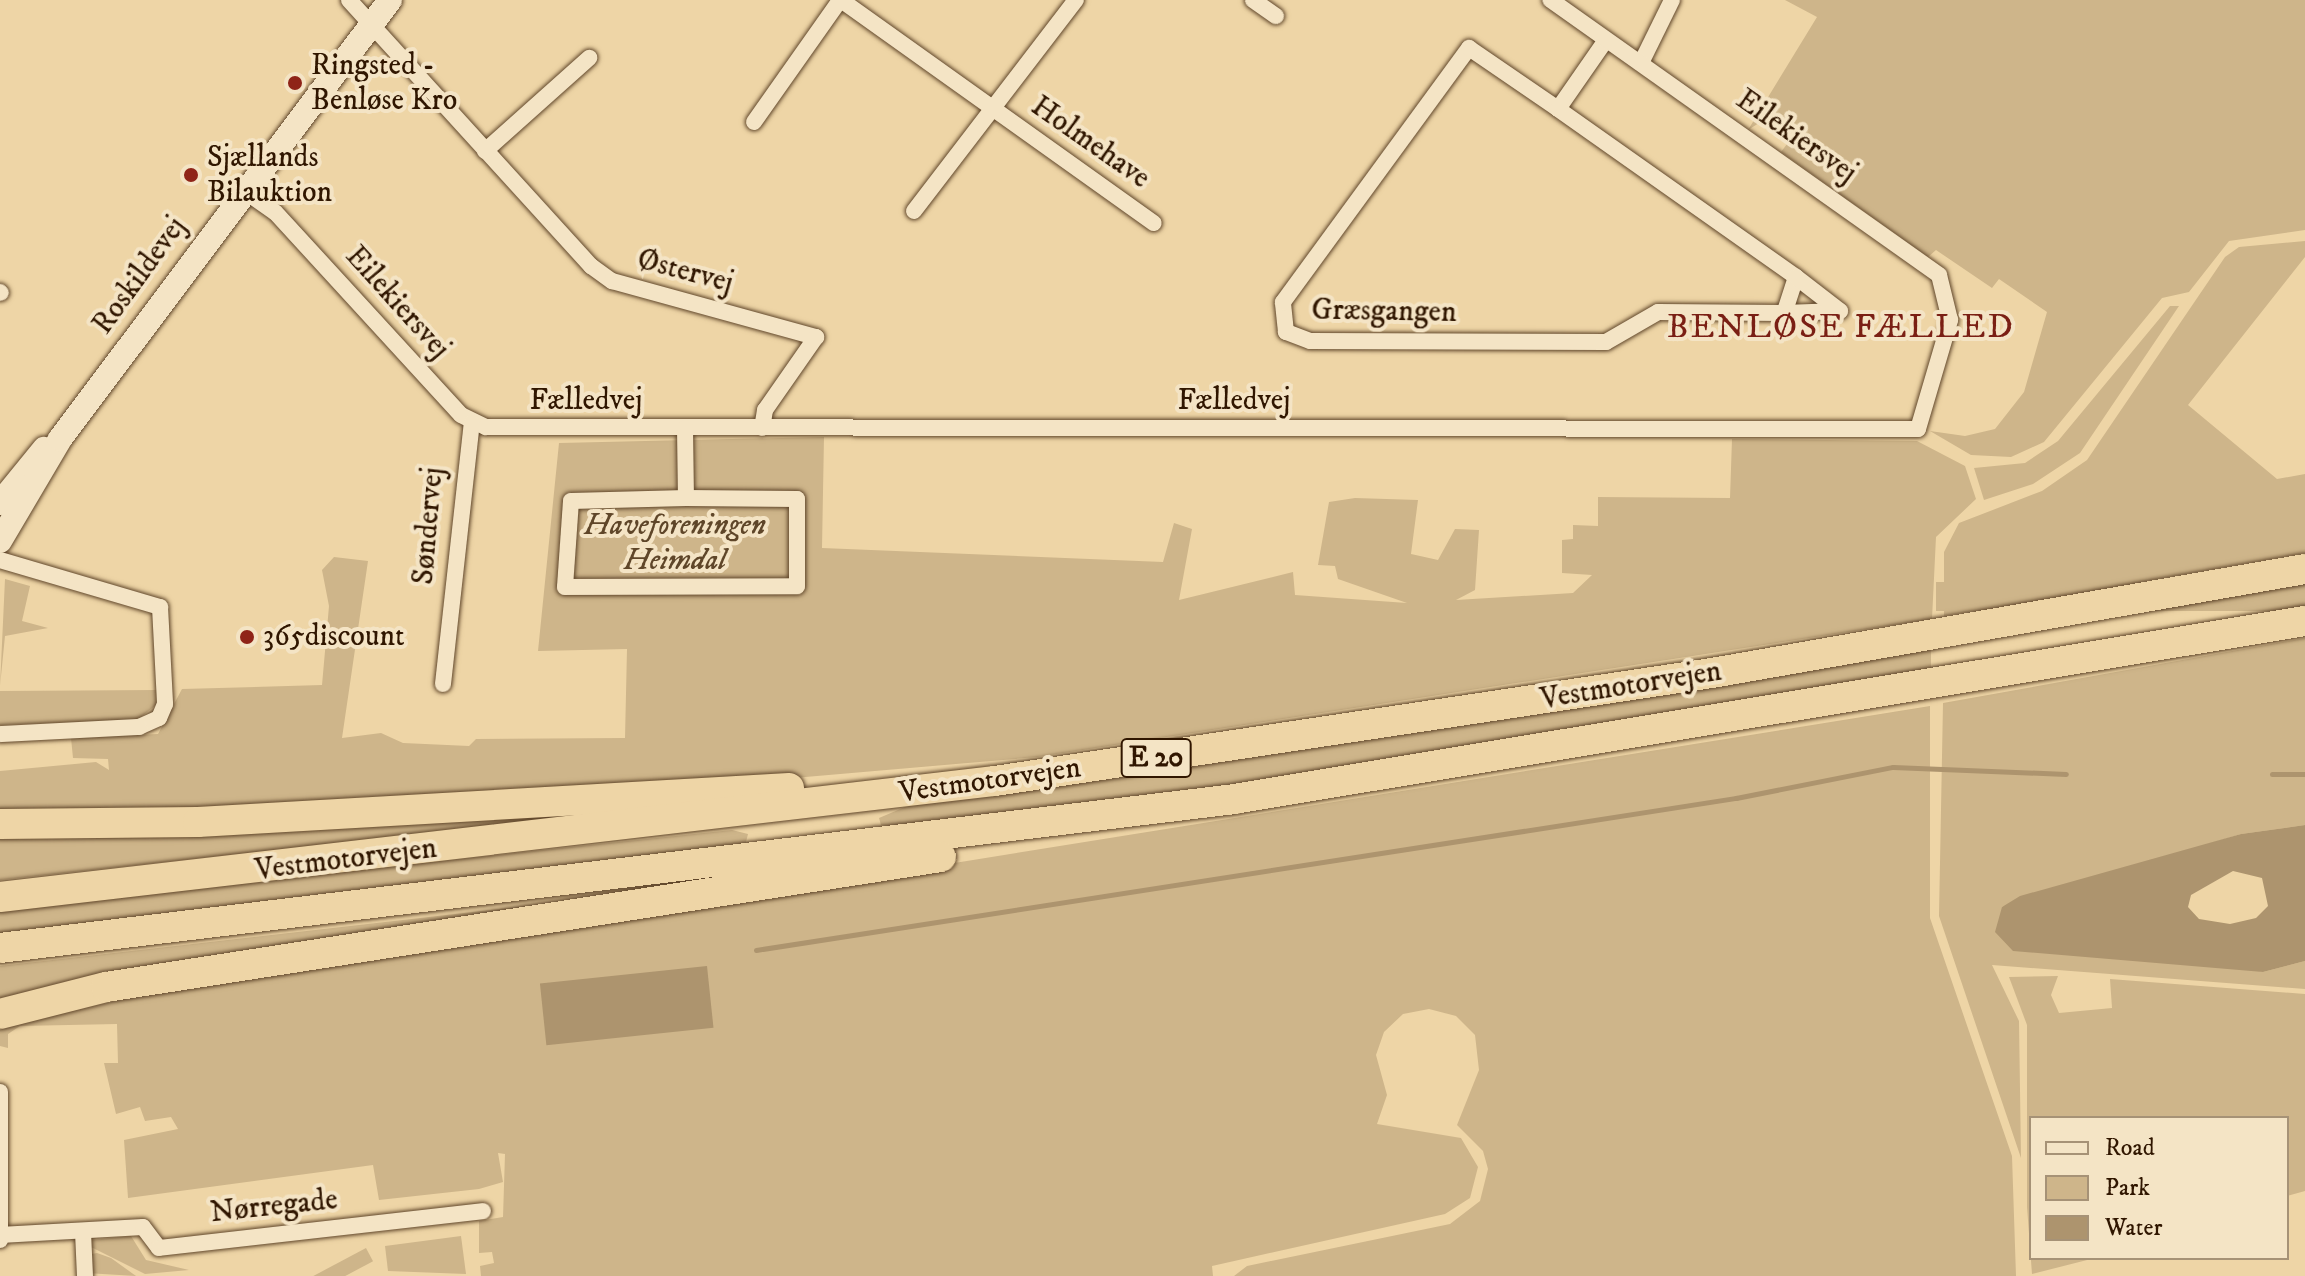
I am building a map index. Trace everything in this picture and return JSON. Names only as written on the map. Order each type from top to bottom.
[{"type":"highway","name":"Vestmotorvejen","points":[[0,897],[995,781],[1712,673],[2305,569]]},
{"type":"highway","name":"Vestmotorvejen","points":[[0,948],[1234,799],[2305,621]]},
{"type":"highway","points":[[0,824],[198,822],[995,781]]},
{"type":"highway","points":[[0,1014],[106,987],[1170,821],[1234,799]]},
{"type":"street","name":"Østervej","points":[[349,0],[374,22],[485,151],[612,281],[816,337],[765,410],[762,428]]},
{"type":"street","name":"Roskildevej","points":[[0,541],[60,439],[243,190],[390,0]]},
{"type":"street","name":"Holmehave","points":[[754,122],[840,0],[1154,223]]},
{"type":"street","name":"Holmehave","points":[[914,211],[1076,0]]},
{"type":"street","points":[[1253,0],[1276,16]]},
{"type":"street","name":"Eilekiersvej","points":[[1550,0],[1931,268],[1948,296],[1943,356]]},
{"type":"street","points":[[1641,63],[1672,0]]},
{"type":"street","points":[[1558,109],[1606,40]]},
{"type":"street","name":"Græsgangen","points":[[1469,48],[1796,277],[1840,311],[1658,312],[1606,342],[1310,341],[1286,332],[1283,302],[1469,48]]},
{"type":"street","points":[[485,151],[589,58]]},
{"type":"street","name":"Eilekiersvej","points":[[243,190],[275,212],[472,423]]},
{"type":"street","points":[[1784,313],[1796,277]]},
{"type":"street","name":"Fælledvej","points":[[472,423],[685,428],[1896,434],[1918,429],[1943,356]]},
{"type":"street","name":"Søndervej","points":[[443,684],[472,423]]},
{"type":"street","points":[[685,428],[686,498]]},
{"type":"street","name":"Roskildevej","points":[[0,503],[41,451],[60,439]]},
{"type":"street","points":[[686,498],[797,499],[797,586],[565,587],[571,501],[686,498]]},
{"type":"street","points":[[0,560],[160,607],[165,704],[159,718],[139,727],[0,734]]},
{"type":"street","name":"Nørregade","points":[[0,1092],[0,1238],[143,1227],[159,1248],[483,1211]]},
{"type":"street","points":[[83,1232],[85,1276]]},
{"type":"green space","points":[[1785,0],[2305,0],[2305,230],[2229,241],[2189,292],[2162,298],[2044,442],[2011,457],[1971,455],[1930,431],[1965,436],[1995,429],[2024,392],[2047,312],[1999,279],[1992,288],[1936,250],[1928,257],[1781,152],[1787,144],[1759,123],[1748,130],[1817,17]]},
{"type":"green space","points":[[2305,241],[2305,257],[2188,405],[2277,479],[2305,474],[2305,553],[1944,616],[1944,552],[1959,523],[2042,491],[2087,460],[2225,257],[2239,247]]},
{"type":"green space","points":[[2170,306],[2179,306],[2080,453],[2033,484],[1984,500],[1974,468],[2025,463],[2058,441]]},
{"type":"green space","name":"Haveforeningen Heimdal","points":[[824,437],[822,548],[1163,562],[1174,523],[1192,529],[1179,600],[1293,572],[1295,595],[1407,603],[1338,579],[1335,566],[1318,565],[1329,502],[1355,498],[1418,500],[1411,554],[1438,560],[1455,529],[1479,530],[1475,590],[1456,600],[1573,593],[1592,575],[1562,573],[1562,540],[1573,539],[1573,525],[1598,526],[1598,497],[1730,498],[1732,439],[1917,441],[1965,466],[1976,499],[1936,537],[1932,619],[1037,757],[690,787],[0,815],[0,771],[96,762],[109,770],[108,759],[73,758],[71,738],[158,734],[182,689],[322,685],[329,606],[322,570],[334,557],[368,561],[342,738],[381,733],[403,743],[469,746],[476,739],[625,738],[627,649],[538,651],[559,443]]},
{"type":"green space","points":[[5,579],[30,586],[22,621],[48,628],[5,636],[0,686]]},
{"type":"green space","points":[[1936,582],[2305,582],[2305,611],[1936,611]]},
{"type":"green space","points":[[2305,638],[2305,825],[2241,834],[2002,907],[2263,972],[2305,961],[2305,989],[1992,965],[2019,1021],[2021,1158],[1939,916],[1943,703]]},
{"type":"green space","points":[[1931,648],[1931,676],[1378,765],[907,828],[881,825],[879,818],[912,804]]},
{"type":"green space","points":[[157,690],[156,705],[137,720],[0,725],[0,691]]},
{"type":"green space","points":[[1930,706],[1930,918],[2012,1156],[2016,1276],[1234,1276],[1247,1266],[1450,1224],[1480,1201],[1488,1169],[1483,1151],[1457,1125],[1479,1070],[1475,1035],[1456,1016],[1429,1009],[1403,1014],[1384,1032],[1376,1055],[1387,1095],[1377,1124],[1461,1138],[1478,1167],[1470,1198],[1445,1214],[1212,1266],[1213,1276],[481,1276],[480,1266],[494,1263],[492,1252],[479,1253],[479,1221],[503,1217],[505,1154],[498,1153],[503,1182],[479,1189],[379,1200],[373,1165],[128,1198],[124,1140],[178,1129],[171,1117],[145,1121],[140,1107],[116,1114],[104,1063],[118,1063],[117,1024],[20,1026],[8,1034],[8,1048],[0,1046],[0,1027],[165,990]]},
{"type":"green space","points":[[585,811],[587,816],[0,880],[0,836]]},
{"type":"green space","points":[[732,830],[748,834],[745,846],[0,938],[0,908]]},
{"type":"green space","points":[[596,898],[0,1008],[0,966]]},
{"type":"green space","points":[[2058,976],[2051,995],[2059,1013],[2112,1008],[2110,979],[2305,994],[2305,1191],[2289,1195],[2289,1116],[2029,1116],[2029,1234],[2027,1025],[2009,977]]},
{"type":"green space","points":[[131,1236],[146,1260],[189,1270],[145,1274],[91,1247],[92,1240]]},
{"type":"green space","points":[[461,1236],[466,1274],[388,1271],[385,1246]]},
{"type":"green space","points":[[366,1248],[373,1261],[345,1276],[313,1276]]},
{"type":"green space","points":[[97,1253],[111,1258],[136,1276],[86,1273],[87,1255]]},
{"type":"green space","points":[[2031,1260],[2087,1260],[2032,1274]]},
{"type":"water","points":[[2305,825],[2305,961],[2263,972],[2013,951],[1995,932],[2002,907],[2020,896],[2241,834]],"holes":[[[2233,871],[2262,878],[2268,906],[2256,918],[2230,924],[2199,919],[2188,907],[2191,895]]]},
{"type":"water","points":[[707,966],[713,1028],[546,1045],[540,984]]},
{"type":"waterway","points":[[756,950],[1736,798],[1893,767],[2066,774]]},
{"type":"waterway","points":[[2272,774],[2305,774]]},
{"type":"place","name":"Ringsted - Benløse Kro","points":[[295,83]]},
{"type":"place","name":"Sjællands Bilauktion","points":[[191,175]]},
{"type":"place","name":"365discount","points":[[247,637]]},
{"type":"district","name":"BENLØSE FÆLLED","points":[[1841,328]]}]
